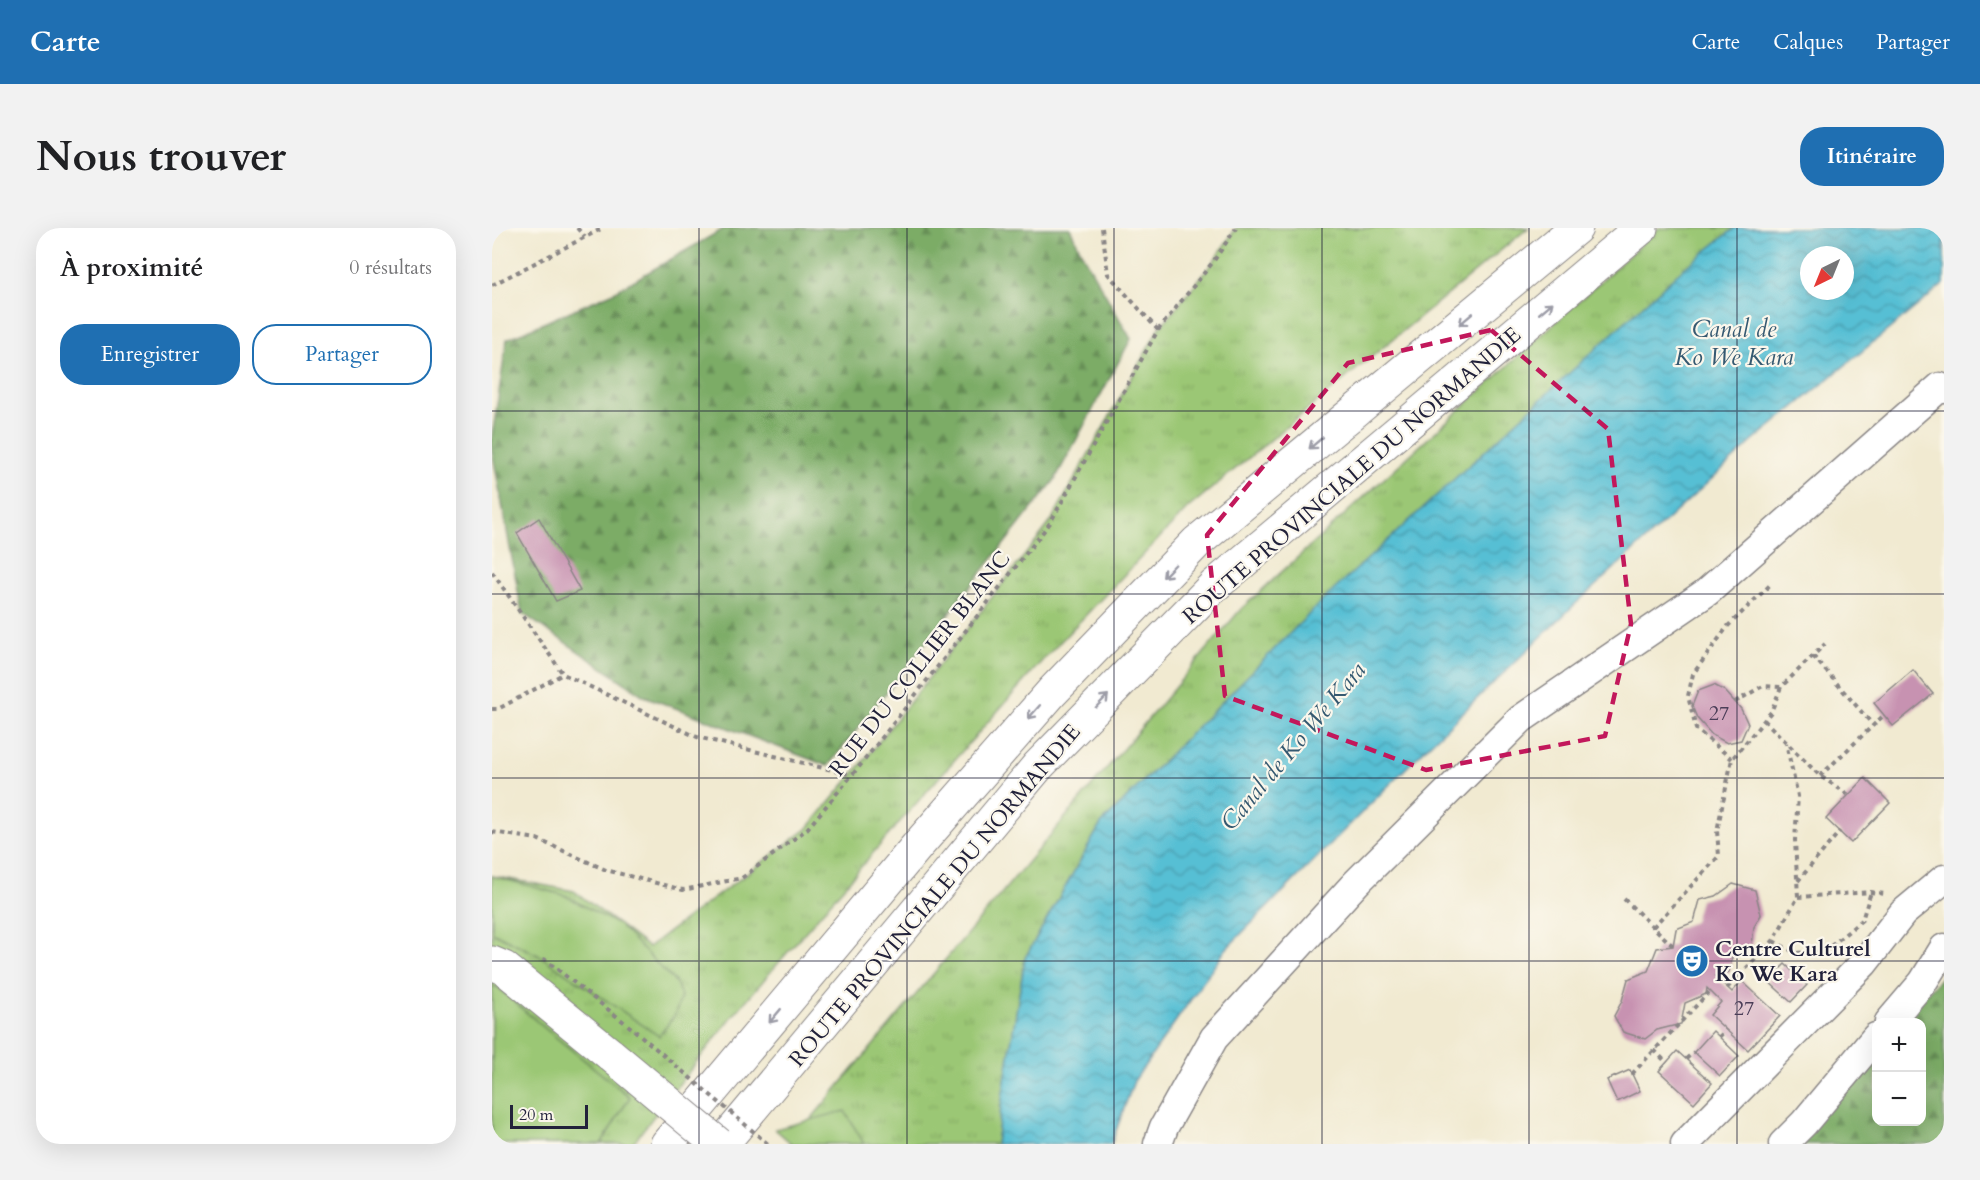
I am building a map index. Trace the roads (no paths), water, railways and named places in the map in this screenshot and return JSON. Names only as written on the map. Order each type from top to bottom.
[{"type":"main road","name":"ROUTE PROVINCIALE DU NORMANDIE","points":[[667,1144],[918,845],[1052,692],[1197,542],[1576,228]]},
{"type":"main road","name":"ROUTE PROVINCIALE DU NORMANDIE","points":[[720,1144],[769,1089],[1038,766],[1214,586],[1641,228]]},
{"type":"main road","points":[[492,963],[504,968],[720,1144]]},
{"type":"main road","points":[[641,1144],[734,1066]]},
{"type":"main road","points":[[741,1144],[769,1089]]},
{"type":"lane","points":[[1158,1144],[1164,1127],[1214,1038],[1356,883],[1521,719],[1707,592],[1943,386]]},
{"type":"lane","points":[[1685,1144],[1864,963],[1903,913],[1944,879]]},
{"type":"lane","points":[[1893,1018],[1923,982],[1944,948]]},
{"type":"lane","points":[[1783,1144],[1804,1123],[1872,1042]]},
{"type":"water","name":"Canal de Ko We Kara","points":[[1735,228],[1944,228],[1944,284],[1753,441],[1571,608],[1427,747],[1226,949],[1134,1081],[1111,1144],[996,1144],[1025,958],[1101,824],[1323,600],[1678,273]]},
{"type":"place","name":"Centre Culturel Ko We Kara","points":[[1692,961]]}]
